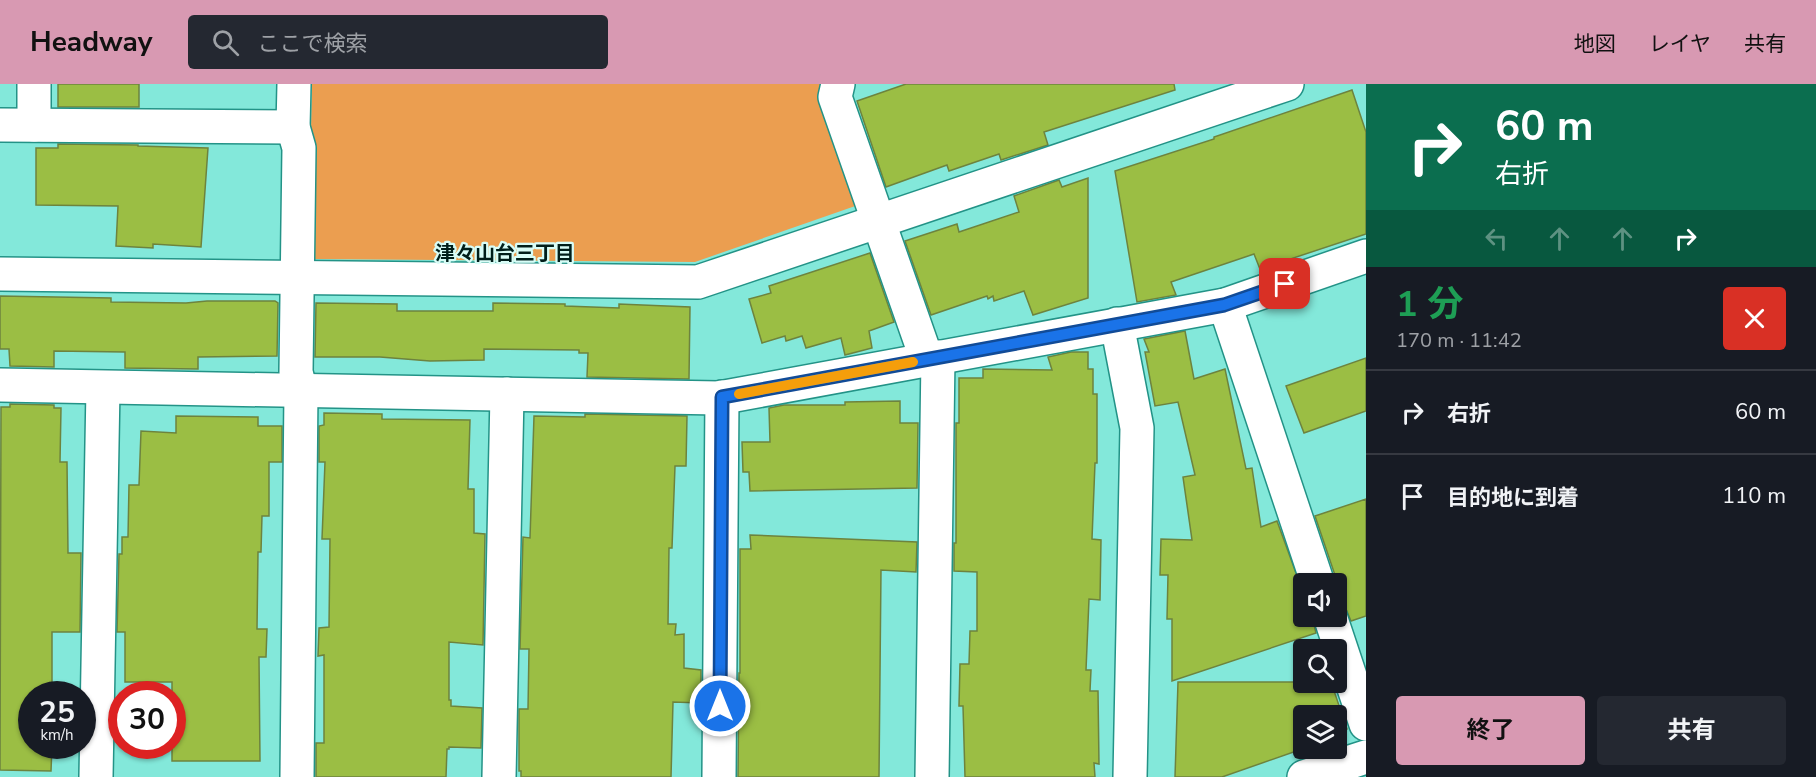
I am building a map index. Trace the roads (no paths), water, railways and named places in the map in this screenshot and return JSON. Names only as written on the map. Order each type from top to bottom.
[{"type":"street","points":[[34,84],[34,125]]},
{"type":"street","points":[[294,84],[293,127],[298,148],[296,372],[301,392],[297,777]]},
{"type":"street","points":[[838,84],[835,97],[879,221],[932,358],[932,777]]},
{"type":"street","points":[[0,274],[698,282],[1287,84]]},
{"type":"street","points":[[0,125],[293,127]]},
{"type":"street","points":[[0,385],[301,392],[722,397],[1224,305],[1366,256]]},
{"type":"street","points":[[1224,305],[1314,573]]},
{"type":"street","points":[[1118,324],[1137,428],[1130,777]]},
{"type":"street","points":[[96,777],[103,388]]},
{"type":"street","points":[[499,777],[507,394]]},
{"type":"street","points":[[719,777],[722,397]]},
{"type":"street","points":[[1334,627],[1366,724]]},
{"type":"street","points":[[1304,777],[1366,757]]},
{"type":"district","name":"津々山台三丁目","points":[[505,253]]}]
